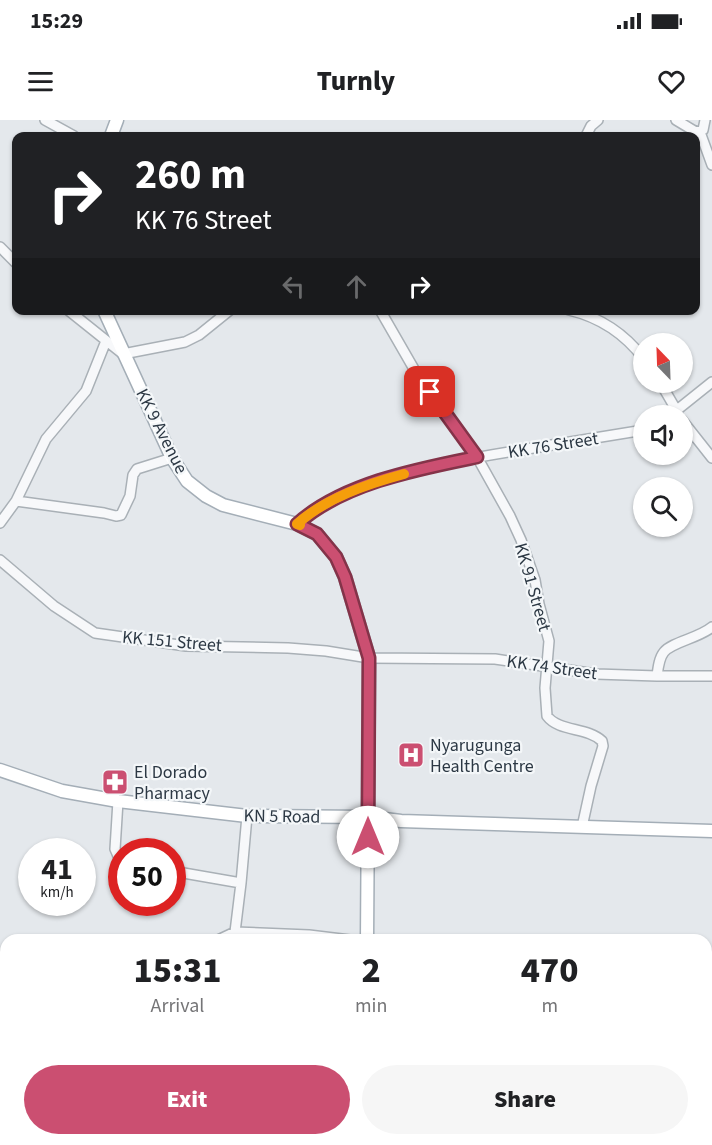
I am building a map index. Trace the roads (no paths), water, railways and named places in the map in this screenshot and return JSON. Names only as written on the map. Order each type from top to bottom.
[{"type":"main road","name":"KK 9 Avenue","points":[[106,315],[172,458],[187,481],[206,496],[243,511],[297,524],[317,534],[336,557],[345,577],[369,658],[367,934]]},
{"type":"main road","name":"KN 5 Road","points":[[0,770],[62,791],[118,801],[247,816],[368,817],[401,821],[712,831]]},
{"type":"street","points":[[45,120],[67,132]]},
{"type":"street","points":[[588,132],[598,120]]},
{"type":"street","points":[[676,120],[700,132]]},
{"type":"street","points":[[700,132],[705,126],[705,120]]},
{"type":"street","points":[[700,132],[712,165]]},
{"type":"street","points":[[0,247],[12,258]]},
{"type":"street","points":[[74,315],[123,354],[185,342],[199,335],[224,315]]},
{"type":"street","name":"KK 91 Street","points":[[383,315],[418,376],[477,457],[510,516],[530,562],[549,640],[545,688],[546,711],[550,720],[556,724],[591,733],[602,741],[603,746],[582,827]]},
{"type":"street","points":[[583,315],[603,322],[620,334],[633,348]]},
{"type":"street","points":[[0,523],[16,501],[46,439],[86,391],[106,341]]},
{"type":"street","points":[[693,405],[712,382]]},
{"type":"street","name":"KK 76 Street","points":[[297,524],[320,506],[387,478],[477,457],[633,432]]},
{"type":"street","points":[[693,434],[712,458]]},
{"type":"street","points":[[16,501],[116,516],[121,514],[125,508],[130,496],[133,475],[137,469],[172,458]]},
{"type":"street","name":"KK 151 Street","points":[[0,560],[54,606],[95,633],[186,646],[288,648],[369,658]]},
{"type":"street","points":[[657,676],[664,652],[696,638],[712,627]]},
{"type":"street","name":"KK 74 Street","points":[[369,658],[495,659],[596,674],[712,676]]},
{"type":"street","points":[[116,838],[118,801]]},
{"type":"street","points":[[234,932],[242,884],[247,816]]},
{"type":"street","points":[[186,874],[242,884]]},
{"type":"street","points":[[230,934],[234,932],[284,934]]},
{"type":"place","name":"Nyarugunga Health Centre","points":[[411,755]]},
{"type":"place","name":"El Dorado Pharmacy","points":[[115,782]]}]
